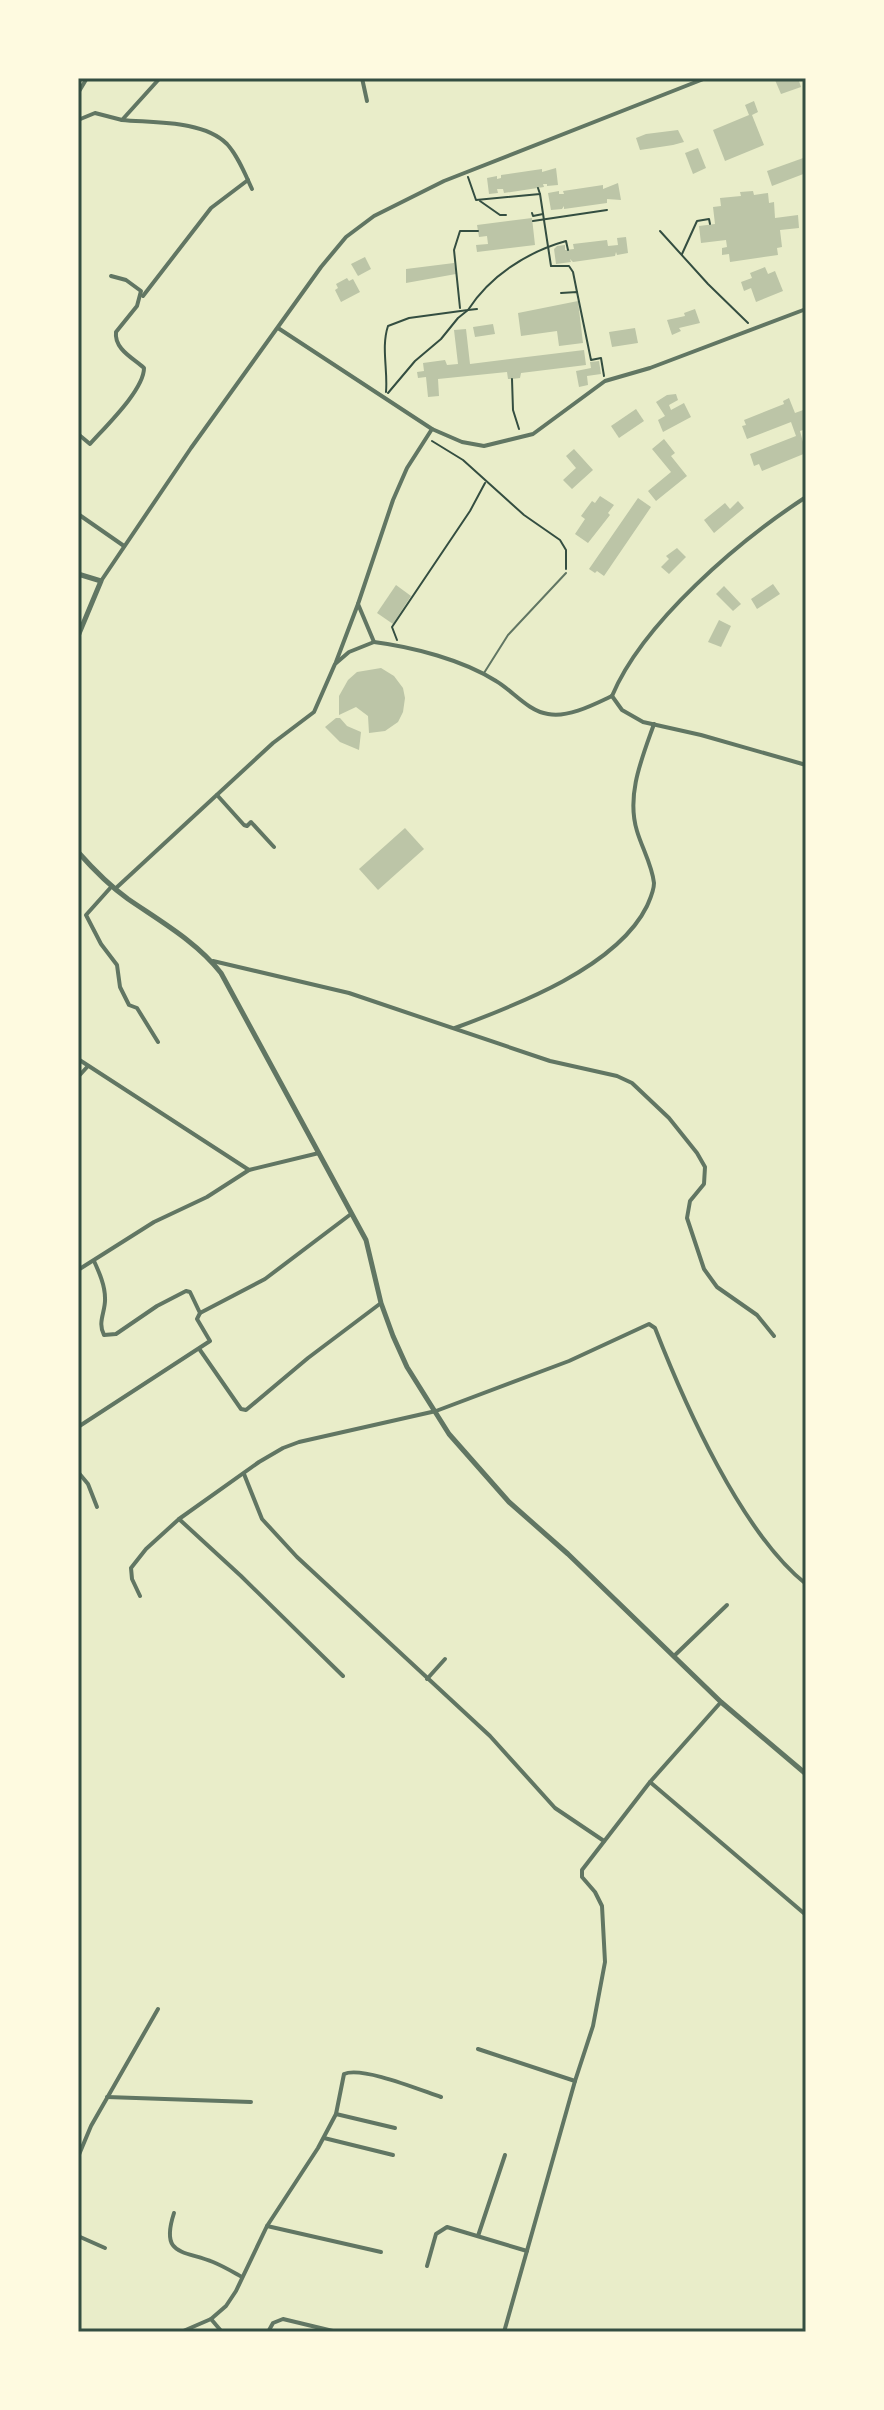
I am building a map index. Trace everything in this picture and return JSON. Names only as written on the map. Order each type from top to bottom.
[{"type":"street","points":[[78,93],[87,78]]},
{"type":"street","points":[[122,120],[160,78]]},
{"type":"street","points":[[362,78],[367,101]]},
{"type":"street","points":[[78,636],[101,581],[124,546],[321,267],[346,237],[374,216],[467,172],[706,78]]},
{"type":"street","points":[[78,120],[95,113],[122,120],[191,127],[209,133],[224,142],[234,154],[252,189]]},
{"type":"street","points":[[78,434],[90,444],[143,378],[144,368],[118,347],[115,337],[211,208],[248,180]]},
{"type":"street","points":[[111,276],[138,287],[140,300]]},
{"type":"street","points":[[278,328],[432,429],[474,446],[484,446],[533,434],[605,381],[650,368],[806,309]]},
{"type":"street","points":[[158,1042],[137,1008],[129,1005],[120,987],[117,965],[101,944],[86,915],[273,743],[314,712],[358,604],[393,500],[407,468],[432,429]]},
{"type":"street","points":[[335,664],[349,652],[374,642],[398,645],[483,674],[530,707],[551,715],[583,708],[612,696],[635,656],[701,580],[770,520],[806,497]]},
{"type":"street","points":[[78,514],[124,546]]},
{"type":"street","points":[[78,574],[101,581]]},
{"type":"street","points":[[358,604],[374,642]]},
{"type":"street","points":[[612,696],[631,716],[806,765]]},
{"type":"street","points":[[453,1029],[588,966],[618,945],[641,917],[654,882],[634,822],[633,793],[654,724]]},
{"type":"street","points":[[217,795],[244,825],[251,822],[274,847]]},
{"type":"street","points":[[78,852],[113,887],[176,931],[210,961],[238,1002],[366,1240],[381,1303],[407,1367],[449,1434],[489,1482],[721,1702],[806,1774]]},
{"type":"street","points":[[210,961],[349,993],[550,1061],[617,1076],[648,1096],[697,1153],[705,1167],[704,1184],[690,1201],[687,1218],[704,1269],[717,1287],[757,1315],[774,1336]]},
{"type":"street","points":[[78,1059],[249,1170]]},
{"type":"street","points":[[78,1077],[88,1066]]},
{"type":"street","points":[[78,1270],[154,1222],[207,1197],[249,1170],[319,1153]]},
{"type":"street","points":[[78,1427],[210,1341],[197,1319],[200,1313],[265,1279],[352,1213]]},
{"type":"street","points":[[94,1261],[101,1275],[105,1296],[100,1324],[106,1336],[116,1334],[186,1291],[190,1292],[200,1313]]},
{"type":"street","points":[[200,1349],[241,1409],[246,1410],[381,1303]]},
{"type":"street","points":[[140,1596],[132,1579],[132,1565],[179,1519],[271,1454],[299,1442],[436,1411],[569,1361],[646,1324],[652,1326],[694,1419],[737,1496],[778,1558],[806,1584]]},
{"type":"street","points":[[78,1472],[88,1484],[97,1507]]},
{"type":"street","points":[[244,1474],[257,1510],[267,1526],[490,1736],[555,1808],[604,1841]]},
{"type":"street","points":[[179,1519],[343,1676]]},
{"type":"street","points":[[674,1656],[727,1605]]},
{"type":"street","points":[[427,1679],[445,1659]]},
{"type":"street","points":[[504,2332],[593,2026],[605,1962],[602,1906],[584,1880],[582,1870],[650,1782],[721,1702]]},
{"type":"street","points":[[650,1782],[806,1915]]},
{"type":"street","points":[[78,2157],[107,2097],[158,2009]]},
{"type":"street","points":[[478,2049],[575,2081]]},
{"type":"street","points":[[181,2332],[211,2319],[226,2306],[267,2226],[324,2138],[336,2114],[344,2074],[349,2071],[365,2073],[441,2097]]},
{"type":"street","points":[[107,2097],[251,2102]]},
{"type":"street","points":[[336,2114],[395,2128]]},
{"type":"street","points":[[324,2138],[393,2155]]},
{"type":"street","points":[[478,2237],[505,2155]]},
{"type":"street","points":[[174,2213],[168,2232],[172,2245],[184,2254],[215,2262],[242,2277]]},
{"type":"street","points":[[267,2226],[381,2252]]},
{"type":"street","points":[[427,2266],[436,2234],[442,2228],[527,2251]]},
{"type":"street","points":[[78,2236],[105,2248]]},
{"type":"street","points":[[211,2319],[222,2332]]},
{"type":"street","points":[[268,2332],[273,2323],[283,2319],[337,2332]]},
{"type":"lane","points":[[483,674],[508,635],[566,573]]},
{"type":"path","points":[[467,172],[476,200],[500,215],[506,215]]},
{"type":"path","points":[[538,188],[550,245],[551,266],[569,266],[573,272],[591,360],[601,358],[605,381]]},
{"type":"path","points":[[479,200],[540,194]]},
{"type":"path","points":[[533,221],[607,210]]},
{"type":"path","points":[[532,213],[533,216],[544,214]]},
{"type":"path","points":[[682,255],[697,221],[709,219],[710,224]]},
{"type":"path","points":[[460,310],[455,244],[460,231],[478,231]]},
{"type":"path","points":[[660,231],[755,329]]},
{"type":"path","points":[[385,397],[415,361],[468,310],[490,281],[550,245],[566,241],[568,250]]},
{"type":"path","points":[[561,293],[577,292]]},
{"type":"path","points":[[385,397],[388,374],[384,343],[387,327],[409,318],[477,309]]},
{"type":"path","points":[[512,379],[513,410],[521,438]]},
{"type":"path","points":[[427,438],[463,460],[524,515],[560,540],[566,550],[566,573]]},
{"type":"path","points":[[398,645],[392,627],[470,511],[485,482]]},
{"type":"building","points":[[798,78],[801,87],[781,94],[775,80]]},
{"type":"building","points":[[754,101],[758,112],[752,115],[764,145],[725,161],[713,130],[749,115],[745,105]]},
{"type":"building","points":[[678,130],[684,142],[640,150],[636,138]]},
{"type":"building","points":[[698,148],[706,168],[693,174],[685,153]]},
{"type":"building","points":[[806,157],[806,173],[772,186],[767,171]]},
{"type":"building","points":[[556,168],[558,185],[543,184],[544,187],[504,193],[503,189],[497,189],[498,193],[489,194],[487,178],[497,176],[497,179],[501,175]]},
{"type":"building","points":[[618,183],[621,200],[607,199],[607,203],[551,210],[548,193],[559,191],[559,194],[564,194],[563,191],[603,185],[603,189]]},
{"type":"building","points":[[753,191],[754,195],[768,193],[769,203],[774,202],[775,218],[798,215],[799,228],[780,230],[782,247],[777,248],[778,255],[730,262],[729,254],[722,255],[722,248],[727,247],[726,240],[701,243],[699,226],[715,224],[713,207],[721,206],[720,198],[741,196],[740,192]]},
{"type":"building","points":[[532,218],[535,245],[477,252],[476,245],[488,244],[487,236],[479,237],[477,225]]},
{"type":"building","points":[[626,237],[628,253],[617,255],[616,252],[615,256],[573,262],[570,259],[571,262],[556,264],[554,249],[557,246],[565,245],[565,250],[574,249],[573,244],[607,240],[608,246],[618,245],[617,238]]},
{"type":"building","points":[[365,257],[371,269],[358,276],[351,264]]},
{"type":"building","points":[[454,263],[456,274],[406,283],[406,269]]},
{"type":"building","points":[[765,267],[768,274],[775,271],[783,291],[756,302],[751,288],[744,291],[741,282],[752,278],[750,273]]},
{"type":"building","points":[[347,278],[349,281],[353,279],[360,292],[341,302],[335,290],[338,288],[336,284]]},
{"type":"building","points":[[578,301],[583,343],[559,346],[557,331],[521,336],[518,313]]},
{"type":"building","points":[[695,309],[700,323],[679,328],[681,331],[672,335],[667,320],[685,316],[684,313]]},
{"type":"building","points":[[493,324],[495,334],[475,337],[473,327]]},
{"type":"building","points":[[635,328],[638,343],[612,347],[609,332]]},
{"type":"building","points":[[466,329],[470,364],[584,350],[586,365],[521,373],[520,378],[512,379],[508,379],[507,372],[438,379],[439,396],[428,397],[426,377],[418,378],[417,372],[424,371],[423,363],[445,360],[447,365],[458,364],[454,330]]},
{"type":"building","points":[[599,361],[601,374],[587,376],[588,385],[579,387],[576,371],[591,368],[590,362]]},
{"type":"building","points":[[676,394],[678,400],[669,405],[671,410],[684,403],[691,417],[663,432],[658,420],[665,416],[656,402],[667,395]]},
{"type":"building","points":[[789,398],[795,413],[806,409],[806,429],[800,431],[806,453],[762,471],[759,464],[754,466],[750,454],[796,436],[791,422],[747,439],[742,426],[746,425],[744,420],[784,404],[783,401]]},
{"type":"building","points":[[636,409],[644,421],[619,438],[611,426]]},
{"type":"building","points":[[664,439],[675,453],[671,456],[687,476],[656,501],[648,491],[671,472],[652,449]]},
{"type":"building","points":[[574,449],[593,470],[572,489],[563,480],[576,468],[566,456]]},
{"type":"building","points":[[600,496],[614,505],[588,543],[575,534],[585,519],[581,516]]},
{"type":"building","points":[[638,498],[651,507],[604,576],[597,571],[595,573],[589,569]]},
{"type":"building","points":[[738,501],[744,508],[714,533],[704,520],[725,503],[730,509]]},
{"type":"building","points":[[677,548],[686,557],[669,574],[661,567],[669,559],[666,556]]},
{"type":"building","points":[[773,584],[780,594],[757,609],[751,599]]},
{"type":"building","points":[[396,585],[411,596],[393,624],[377,613]]},
{"type":"building","points":[[724,586],[741,604],[733,611],[716,594]]},
{"type":"building","points":[[719,620],[731,626],[721,647],[708,642]]},
{"type":"building","points":[[381,668],[394,676],[403,688],[403,712],[398,722],[385,731],[369,733],[368,716],[356,707],[339,715],[339,696],[357,672]]},
{"type":"building","points":[[336,718],[361,732],[359,750],[340,742],[325,727]]},
{"type":"building","points":[[405,828],[424,849],[378,890],[359,869]]}]
